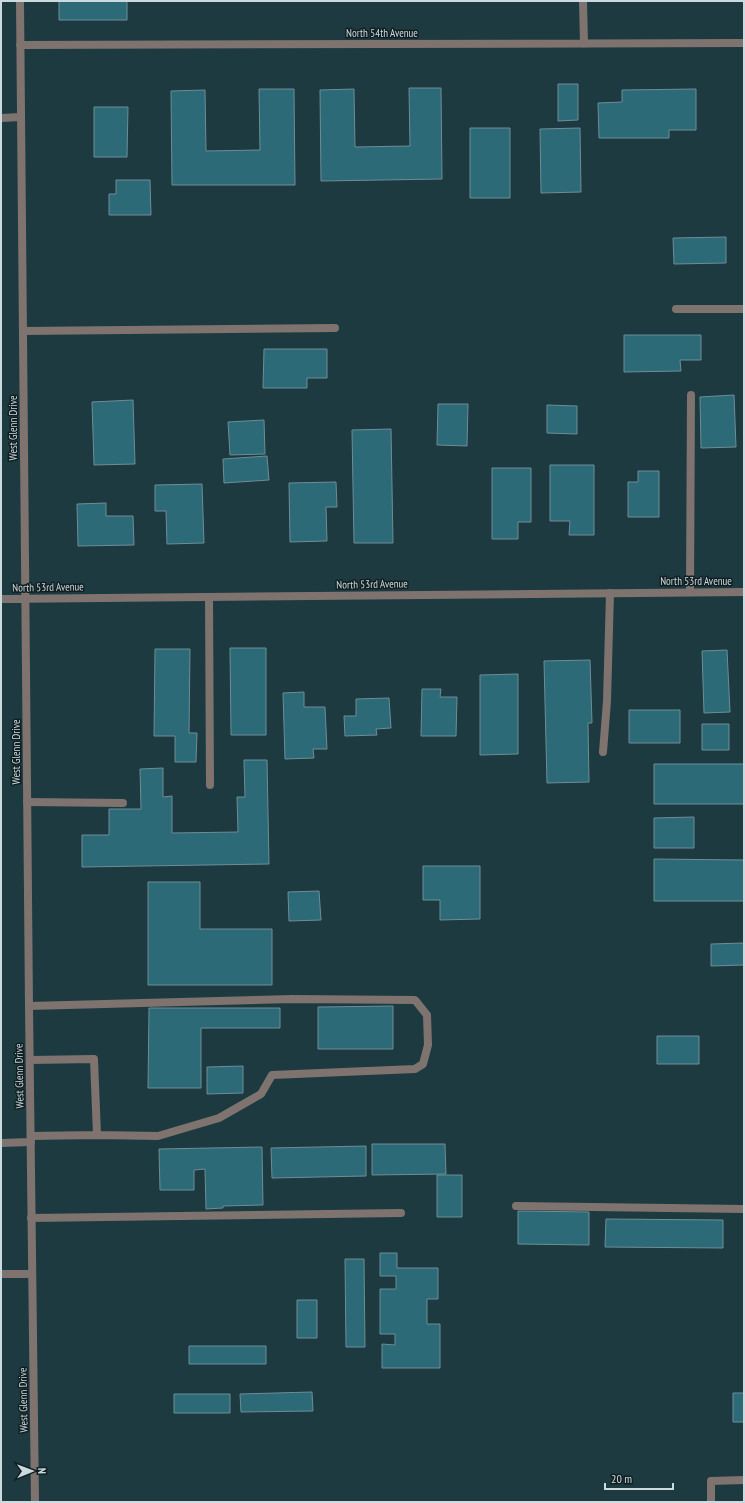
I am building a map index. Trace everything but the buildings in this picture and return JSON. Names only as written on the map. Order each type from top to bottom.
[{"type":"street","name":"West Glenn Drive","points":[[20,1],[35,1502]]},
{"type":"street","points":[[584,1],[584,44]]},
{"type":"street","name":"North 54th Avenue","points":[[20,45],[744,43]]},
{"type":"street","points":[[1,118],[21,117]]},
{"type":"street","points":[[676,309],[744,309]]},
{"type":"street","points":[[23,330],[335,328]]},
{"type":"street","points":[[690,592],[691,395]]},
{"type":"street","name":"North 53rd Avenue","points":[[1,599],[744,592]]},
{"type":"street","points":[[603,752],[607,701],[610,593]]},
{"type":"street","points":[[209,597],[210,785]]},
{"type":"street","points":[[27,802],[123,803]]},
{"type":"street","points":[[1,1142],[97,1135],[158,1136],[219,1118],[261,1094],[272,1075],[415,1069],[423,1064],[428,1045],[427,1015],[415,1000],[292,999],[29,1006]]},
{"type":"street","points":[[30,1060],[94,1059],[97,1135]]},
{"type":"street","points":[[516,1206],[744,1209]]},
{"type":"street","points":[[32,1218],[401,1213]]},
{"type":"street","points":[[1,1274],[32,1274]]},
{"type":"street","points":[[711,1502],[711,1481],[744,1480]]}]
